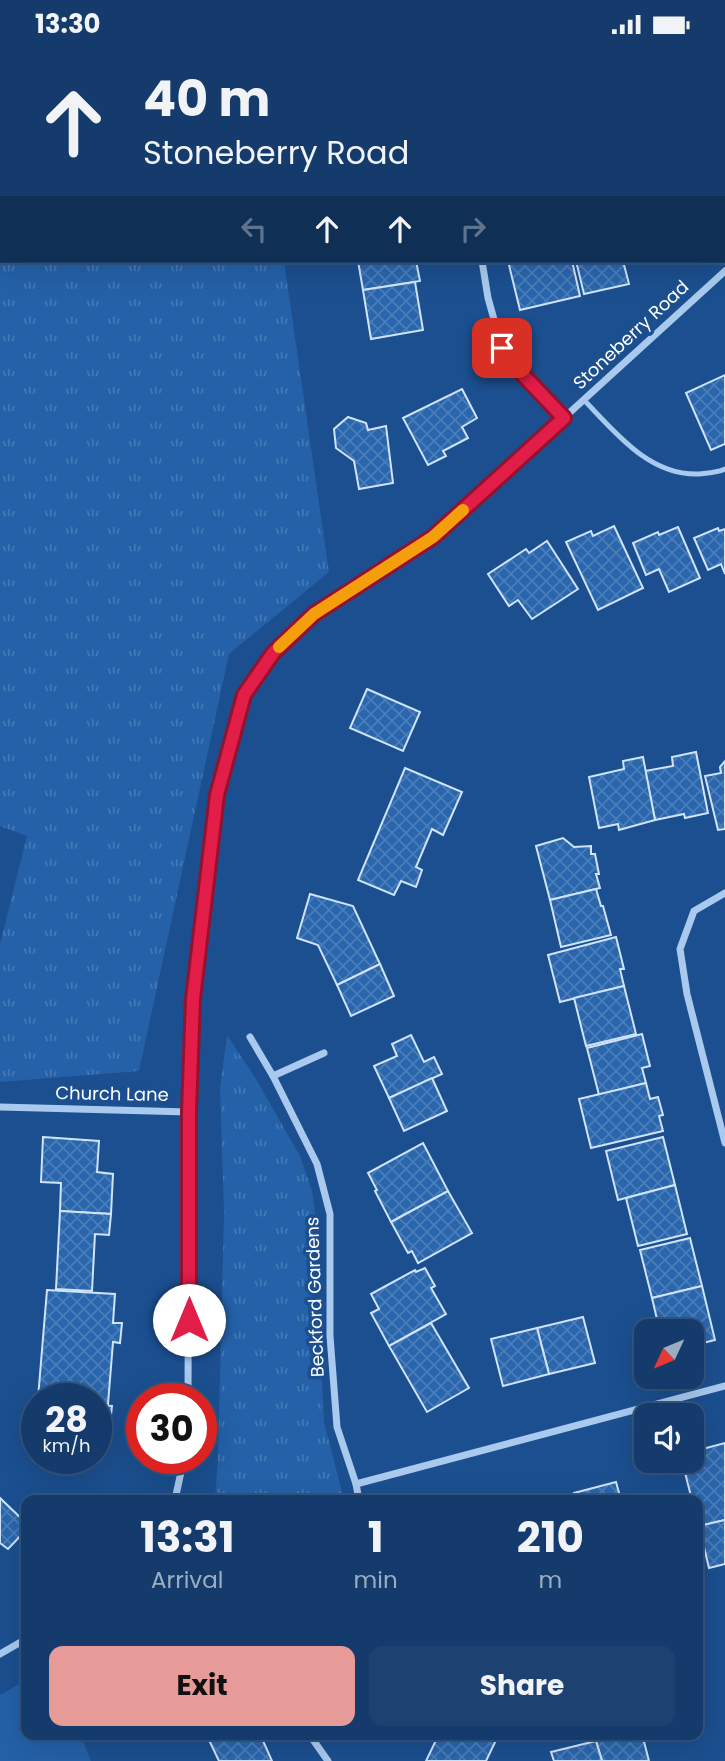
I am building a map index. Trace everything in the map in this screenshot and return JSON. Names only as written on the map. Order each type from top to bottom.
[{"type":"street","points":[[482,263],[488,298],[502,348],[564,418]]},
{"type":"street","name":"Stoneberry Road","points":[[189,1111],[193,999],[217,795],[244,695],[273,653],[314,614],[433,537],[725,271]]},
{"type":"street","points":[[725,893],[694,911],[680,949],[687,994],[725,1143]]},
{"type":"street","name":"Beckford Gardens","points":[[250,1037],[273,1076],[317,1164],[330,1214],[330,1336],[337,1427],[358,1495]]},
{"type":"street","points":[[273,1076],[324,1053]]},
{"type":"street","name":"Church Lane","points":[[0,1107],[189,1111],[188,1383]]},
{"type":"street","points":[[356,1484],[725,1387]]},
{"type":"street","points":[[176,1495],[181,1474]]},
{"type":"street","points":[[0,1654],[21,1642]]},
{"type":"street","points":[[313,1740],[328,1761]]},
{"type":"lane","points":[[584,400],[629,446],[659,467],[688,474],[717,473],[725,469]]},
{"type":"green space","points":[[0,263],[284,263],[329,572],[229,654],[139,1071],[0,1082],[0,944],[27,836],[0,826]]},
{"type":"green space","points":[[227,1035],[256,1079],[300,1156],[312,1191],[318,1232],[324,1422],[343,1495],[215,1495],[224,1213],[220,1088]]},
{"type":"green space","points":[[21,1683],[21,1740],[82,1740],[91,1761],[0,1761],[0,1695]]},
{"type":"building","points":[[358,263],[416,263],[420,281],[363,290]]},
{"type":"building","points":[[508,263],[572,263],[580,296],[520,310]]},
{"type":"building","points":[[576,263],[624,263],[629,284],[584,294]]},
{"type":"building","points":[[415,282],[423,330],[371,339],[363,290]]},
{"type":"building","points":[[725,375],[725,444],[711,450],[686,393]]},
{"type":"building","points":[[462,389],[477,418],[462,427],[468,438],[443,451],[446,456],[428,465],[403,418]]},
{"type":"building","points":[[348,417],[366,423],[368,430],[386,426],[393,483],[359,489],[354,461],[336,448],[334,429]]},
{"type":"building","points":[[614,526],[643,588],[598,610],[566,542],[591,531],[593,536]]},
{"type":"building","points":[[678,527],[700,578],[669,592],[659,569],[646,575],[633,543]]},
{"type":"building","points":[[718,528],[719,531],[725,529],[725,574],[721,564],[708,570],[694,538]]},
{"type":"building","points":[[547,541],[578,589],[532,619],[518,600],[509,606],[488,574],[526,549],[529,553]]},
{"type":"building","points":[[367,689],[420,712],[403,751],[350,728]]},
{"type":"building","points":[[696,752],[708,813],[685,818],[684,814],[655,820],[645,771],[673,766],[672,757]]},
{"type":"building","points":[[643,757],[655,820],[619,830],[618,824],[599,828],[589,777],[624,769],[623,761]]},
{"type":"building","points":[[725,761],[725,829],[718,830],[705,776],[721,773],[720,767]]},
{"type":"building","points":[[405,768],[462,792],[443,835],[432,829],[416,867],[422,870],[416,887],[401,881],[394,895],[358,880]]},
{"type":"building","points":[[563,838],[574,847],[591,846],[591,854],[595,854],[600,888],[550,900],[536,846]]},
{"type":"building","points":[[596,889],[611,935],[561,947],[550,900]]},
{"type":"building","points":[[310,894],[353,906],[380,964],[337,985],[318,945],[297,938]]},
{"type":"building","points":[[616,937],[624,969],[620,969],[624,986],[560,1002],[548,955]]},
{"type":"building","points":[[380,964],[394,996],[351,1016],[337,985]]},
{"type":"building","points":[[624,986],[636,1034],[586,1046],[574,998]]},
{"type":"building","points":[[642,1034],[650,1066],[642,1068],[646,1083],[599,1095],[587,1048]]},
{"type":"building","points":[[411,1035],[424,1062],[434,1057],[442,1074],[389,1098],[374,1066],[397,1056],[392,1044]]},
{"type":"building","points":[[432,1078],[447,1111],[404,1131],[389,1098]]},
{"type":"building","points":[[646,1083],[650,1099],[658,1097],[663,1115],[659,1116],[663,1131],[591,1148],[579,1099]]},
{"type":"building","points":[[43,1137],[99,1141],[97,1172],[113,1174],[111,1214],[60,1211],[61,1183],[41,1182]]},
{"type":"building","points":[[663,1137],[675,1185],[618,1200],[606,1151]]},
{"type":"building","points":[[423,1143],[448,1191],[391,1222],[368,1173]]},
{"type":"building","points":[[675,1185],[687,1234],[638,1246],[626,1198]]},
{"type":"building","points":[[448,1191],[472,1233],[418,1263],[412,1251],[408,1253],[391,1222]]},
{"type":"building","points":[[60,1211],[111,1214],[109,1235],[95,1234],[92,1291],[56,1289]]},
{"type":"building","points":[[690,1238],[702,1286],[652,1298],[640,1250]]},
{"type":"building","points":[[425,1268],[435,1286],[431,1288],[446,1314],[389,1346],[371,1313],[379,1309],[371,1294],[415,1270],[416,1272]]},
{"type":"building","points":[[702,1286],[715,1340],[704,1343],[704,1319],[657,1319],[652,1298]]},
{"type":"building","points":[[47,1290],[115,1294],[113,1323],[122,1323],[120,1343],[113,1342],[110,1383],[39,1383]]},
{"type":"building","points":[[583,1317],[595,1363],[549,1374],[537,1328]]},
{"type":"building","points":[[431,1323],[469,1388],[427,1412],[389,1346]]},
{"type":"building","points":[[537,1328],[549,1374],[503,1386],[491,1339]]},
{"type":"building","points":[[725,1443],[725,1520],[703,1525],[703,1495],[691,1495],[685,1473],[704,1473],[704,1449]]},
{"type":"building","points":[[616,1482],[620,1495],[575,1495]]},
{"type":"building","points":[[0,1498],[21,1518],[21,1535],[8,1549],[0,1543]]},
{"type":"building","points":[[725,1520],[725,1564],[709,1568],[703,1543],[703,1525]]},
{"type":"building","points":[[209,1740],[263,1740],[272,1761],[219,1761]]},
{"type":"building","points":[[436,1740],[496,1740],[486,1761],[426,1761]]},
{"type":"building","points":[[644,1740],[649,1761],[602,1761],[596,1741]]},
{"type":"building","points":[[596,1741],[602,1761],[554,1761],[551,1752]]},
{"type":"slow traffic","points":[[279,647],[314,614],[433,537],[463,510]]},
{"type":"route","points":[[189,1320],[189,1111],[193,999],[217,795],[244,695],[273,653],[314,614],[433,537],[564,418],[502,348]]}]
